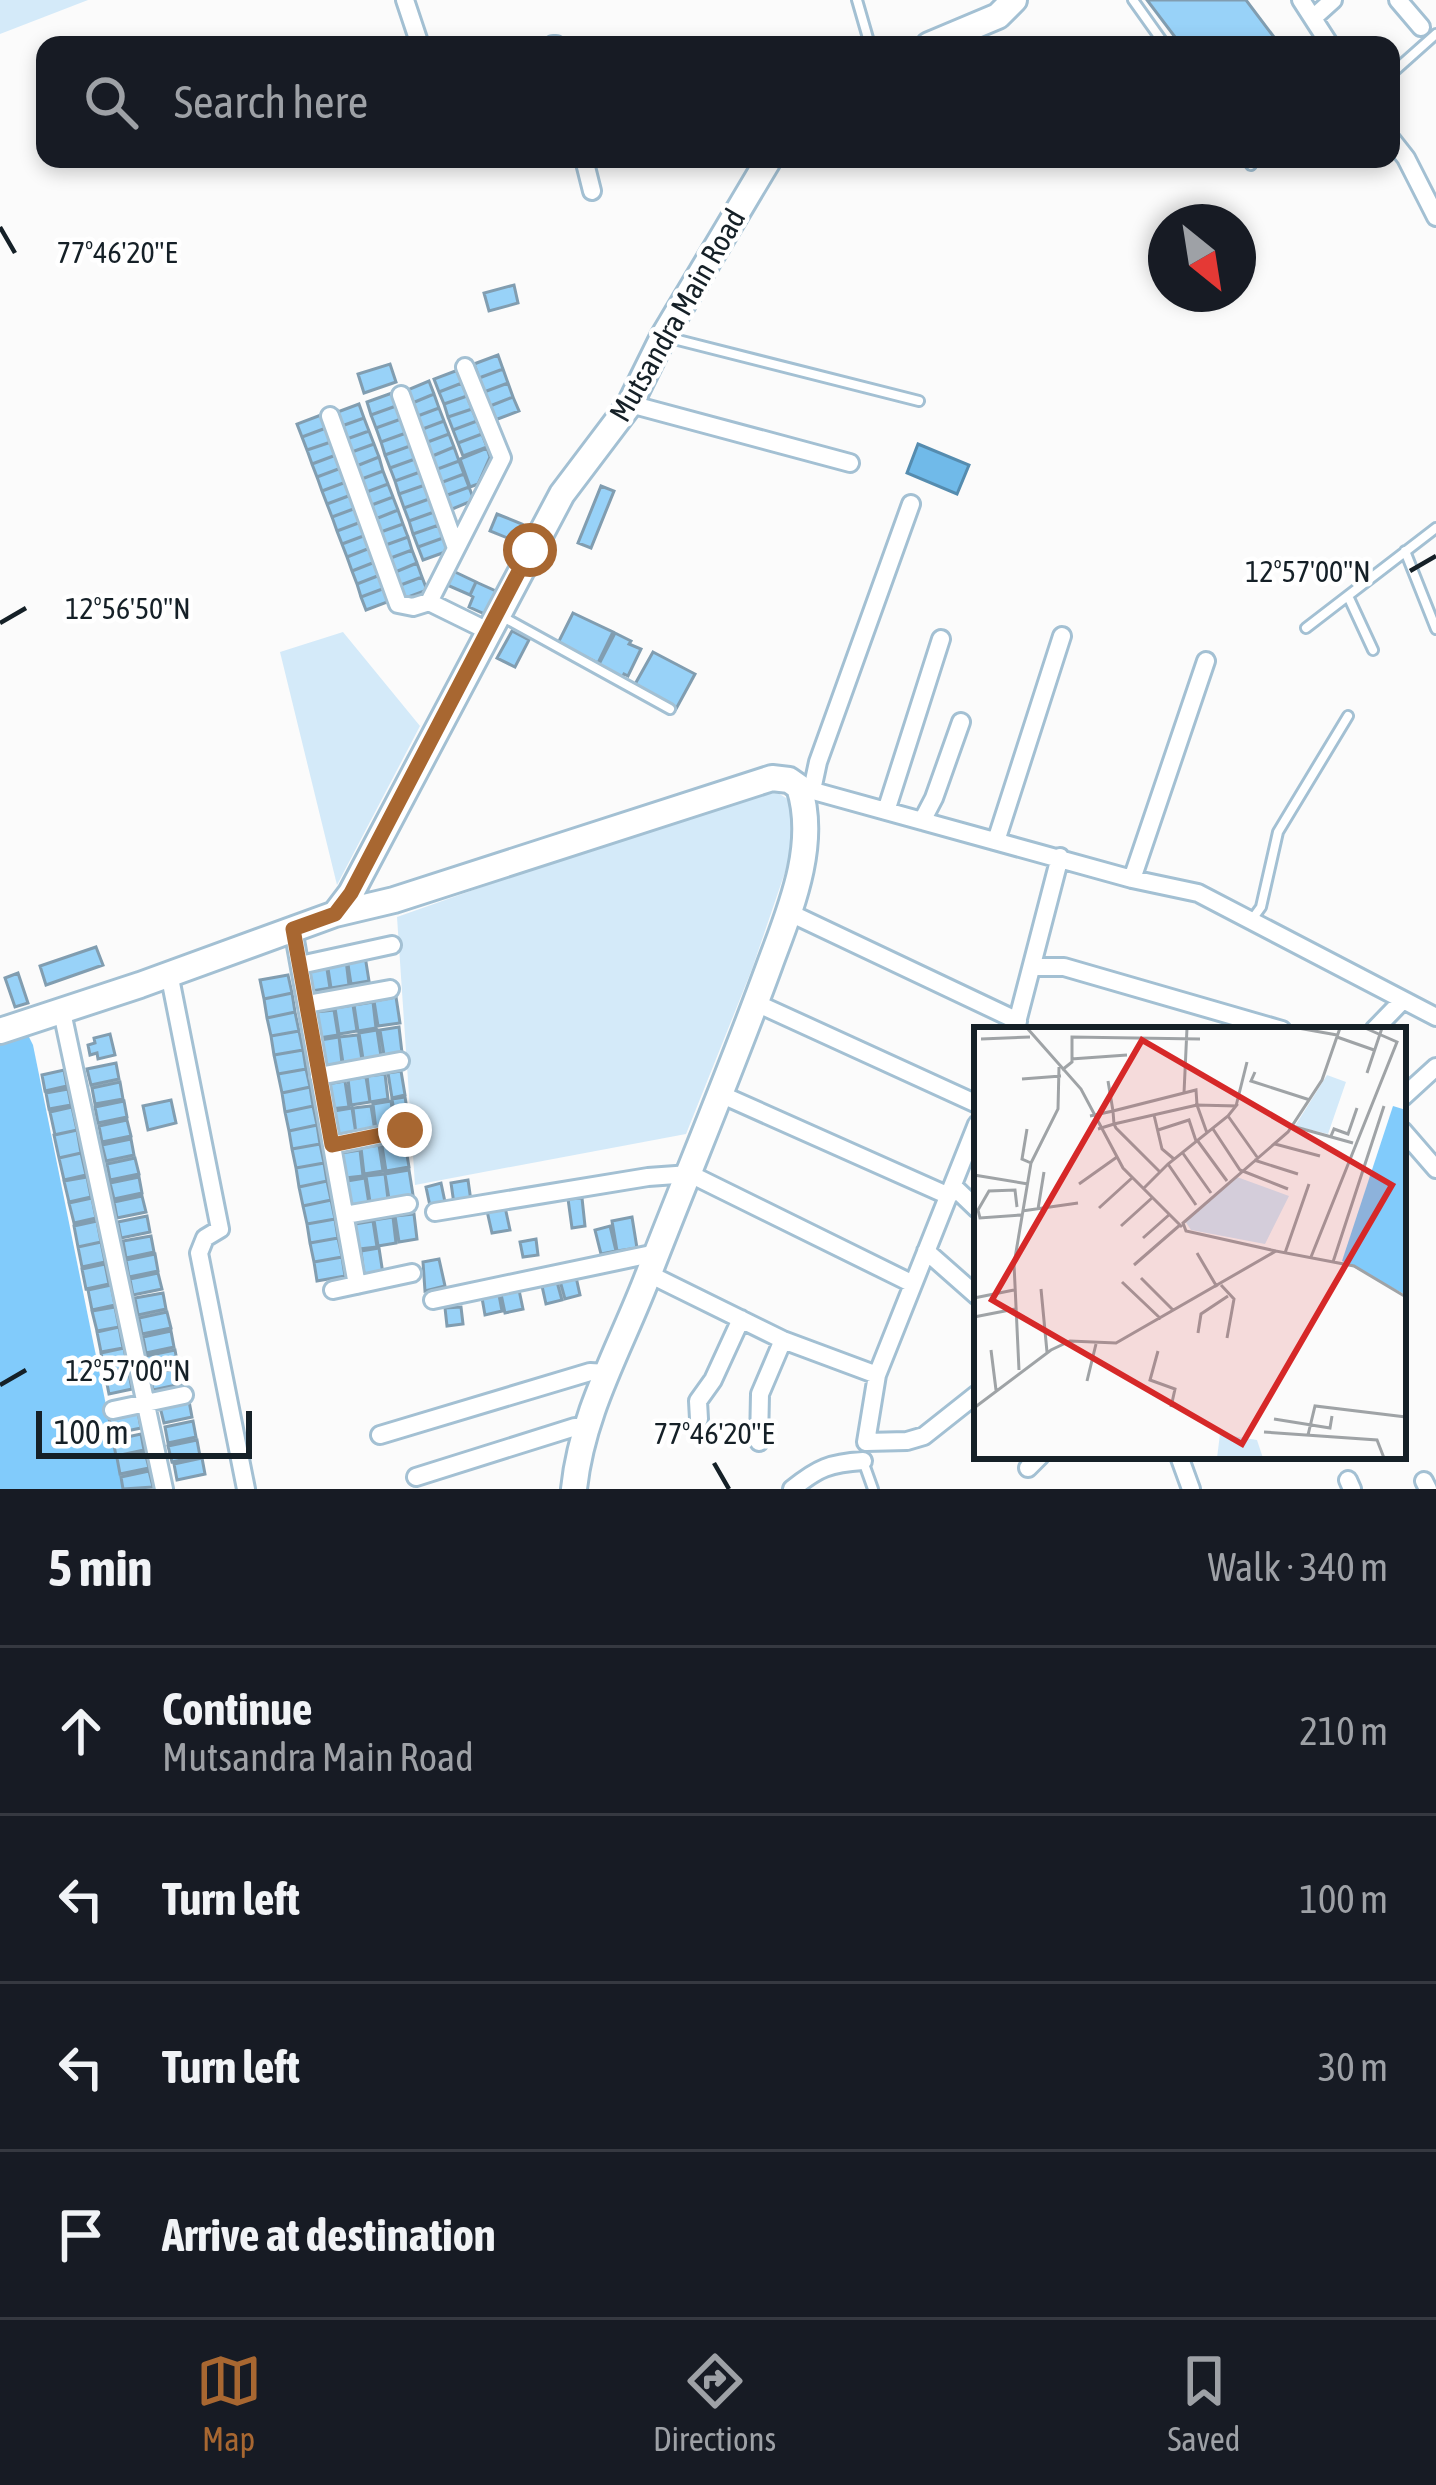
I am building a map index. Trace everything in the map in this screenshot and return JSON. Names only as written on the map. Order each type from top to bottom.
[{"type":"street","points":[[406,0],[418,36]]},
{"type":"street","points":[[950,36],[998,16],[1014,0]]},
{"type":"street","points":[[1301,0],[1324,36]]},
{"type":"street","points":[[1312,18],[1333,0]]},
{"type":"street","points":[[1398,0],[1429,31]]},
{"type":"street","points":[[1400,150],[1436,217]]},
{"type":"street","points":[[586,168],[592,191]]},
{"type":"street","name":"Mutsandra Main Road","points":[[335,914],[351,893],[562,494],[630,404],[663,337],[764,168]]},
{"type":"street","points":[[429,602],[502,458],[466,367]]},
{"type":"street","points":[[400,395],[456,548]]},
{"type":"street","points":[[630,404],[850,463]]},
{"type":"street","points":[[330,416],[398,604],[413,607],[429,602],[492,622]]},
{"type":"street","points":[[574,1489],[585,1427],[690,1174],[790,913],[806,837],[806,788],[911,503]]},
{"type":"street","points":[[996,841],[1062,635]]},
{"type":"street","points":[[886,811],[941,639]]},
{"type":"street","points":[[1132,879],[1206,661]]},
{"type":"street","points":[[922,821],[961,722]]},
{"type":"street","points":[[0,1031],[335,914],[394,900],[772,778],[1132,879],[1198,893],[1436,1017]]},
{"type":"street","points":[[790,913],[1016,1025],[1060,857]]},
{"type":"street","points":[[293,929],[357,1285]]},
{"type":"street","points":[[300,965],[392,945]]},
{"type":"street","points":[[1032,967],[1064,967],[1272,1027]]},
{"type":"street","points":[[170,973],[220,1228],[205,1238],[199,1253],[246,1489]]},
{"type":"street","points":[[307,1004],[390,989]]},
{"type":"street","points":[[1377,1027],[1403,1000]]},
{"type":"street","points":[[756,1003],[974,1103]]},
{"type":"street","points":[[62,1012],[164,1489]]},
{"type":"street","points":[[320,1076],[400,1061]]},
{"type":"street","points":[[1406,1093],[1436,1067]]},
{"type":"street","points":[[720,1094],[951,1191],[974,1207]]},
{"type":"street","points":[[332,1145],[405,1130]]},
{"type":"street","points":[[974,1132],[877,1375],[866,1442],[924,1436],[974,1396]]},
{"type":"street","points":[[1406,1135],[1436,1169]]},
{"type":"street","points":[[435,1212],[690,1174],[911,1283]]},
{"type":"street","points":[[344,1215],[408,1204]]},
{"type":"street","points":[[926,1251],[974,1293]]},
{"type":"street","points":[[433,1300],[652,1264],[783,1340],[877,1375]]},
{"type":"street","points":[[333,1290],[412,1273]]},
{"type":"street","points":[[699,1419],[698,1401],[741,1319]]},
{"type":"street","points":[[759,1442],[760,1394],[783,1340]]},
{"type":"street","points":[[380,1435],[590,1372],[607,1373]]},
{"type":"street","points":[[113,1410],[184,1395]]},
{"type":"street","points":[[416,1478],[585,1427]]},
{"type":"street","points":[[1184,1459],[1192,1489]]},
{"type":"street","points":[[792,1489],[833,1462],[863,1461]]},
{"type":"lane","points":[[857,0],[867,36]]},
{"type":"lane","points":[[1133,0],[1159,36]]},
{"type":"lane","points":[[1400,64],[1429,31]]},
{"type":"lane","points":[[663,337],[919,400]]},
{"type":"lane","points":[[1306,628],[1436,528]]},
{"type":"lane","points":[[1406,551],[1436,629]]},
{"type":"lane","points":[[1348,596],[1372,650]]},
{"type":"lane","points":[[492,622],[670,709]]},
{"type":"lane","points":[[1251,922],[1261,907],[1279,832],[1348,716]]},
{"type":"lane","points":[[866,1442],[863,1461],[873,1489]]},
{"type":"shaded area","points":[[0,0],[88,0],[0,34]]},
{"type":"shaded area","points":[[918,444],[969,465],[957,494],[907,473]]},
{"type":"shaded area","points":[[343,632],[420,726],[337,885],[280,652]]},
{"type":"shaded area","points":[[753,791],[778,793],[794,803],[799,831],[752,969],[686,1134],[415,1185],[397,917]]},
{"type":"shaded area","points":[[27,1033],[123,1489],[0,1489],[0,1042]]},
{"type":"building","points":[[1147,0],[1246,0],[1273,36],[1174,36]]},
{"type":"building","points":[[514,285],[518,303],[489,311],[484,293]]},
{"type":"building","points":[[498,355],[503,369],[479,378],[474,364]]},
{"type":"building","points":[[390,364],[396,382],[364,393],[358,374]]},
{"type":"building","points":[[503,369],[508,383],[484,392],[479,378]]},
{"type":"building","points":[[458,370],[462,383],[439,392],[434,379]]},
{"type":"building","points":[[429,381],[434,394],[410,404],[405,391]]},
{"type":"building","points":[[462,383],[467,396],[444,404],[439,392]]},
{"type":"building","points":[[508,383],[513,397],[490,406],[484,392]]},
{"type":"building","points":[[392,393],[396,406],[371,415],[367,402]]},
{"type":"building","points":[[434,394],[439,408],[415,417],[410,404]]},
{"type":"building","points":[[467,396],[472,409],[448,417],[444,404]]},
{"type":"building","points":[[513,397],[519,411],[495,420],[490,406]]},
{"type":"building","points":[[359,404],[364,418],[339,427],[335,413]]},
{"type":"building","points":[[396,406],[401,419],[376,428],[371,415]]},
{"type":"building","points":[[439,408],[444,421],[420,430],[415,417]]},
{"type":"building","points":[[472,409],[477,421],[453,430],[448,417]]},
{"type":"building","points":[[321,415],[326,428],[302,437],[297,424]]},
{"type":"building","points":[[364,418],[369,431],[344,440],[339,427]]},
{"type":"building","points":[[401,419],[406,433],[381,442],[376,428]]},
{"type":"building","points":[[444,421],[449,434],[425,443],[420,430]]},
{"type":"building","points":[[477,421],[482,434],[458,443],[453,430]]},
{"type":"building","points":[[326,428],[331,442],[307,450],[302,437]]},
{"type":"building","points":[[369,431],[374,444],[349,453],[344,440]]},
{"type":"building","points":[[406,433],[410,446],[385,455],[381,442]]},
{"type":"building","points":[[449,434],[454,447],[430,457],[425,443]]},
{"type":"building","points":[[482,434],[487,447],[463,456],[458,443]]},
{"type":"building","points":[[331,442],[336,455],[312,464],[307,450]]},
{"type":"building","points":[[374,444],[379,457],[354,467],[349,453]]},
{"type":"building","points":[[410,446],[415,459],[390,468],[385,455]]},
{"type":"building","points":[[454,447],[459,461],[435,470],[430,457]]},
{"type":"building","points":[[487,448],[490,457],[478,484],[470,487],[460,459]]},
{"type":"building","points":[[336,455],[341,468],[317,477],[312,464]]},
{"type":"building","points":[[379,457],[383,471],[359,480],[354,467]]},
{"type":"building","points":[[415,459],[420,472],[395,481],[390,468]]},
{"type":"building","points":[[459,461],[464,474],[440,483],[435,470]]},
{"type":"building","points":[[341,468],[346,482],[322,491],[317,477]]},
{"type":"building","points":[[383,471],[388,484],[364,493],[359,480]]},
{"type":"building","points":[[420,472],[425,485],[399,494],[395,481]]},
{"type":"building","points":[[464,474],[469,487],[445,496],[440,483]]},
{"type":"building","points":[[346,482],[351,495],[327,504],[322,491]]},
{"type":"building","points":[[388,484],[393,497],[369,506],[364,493]]},
{"type":"building","points":[[425,485],[429,499],[404,508],[399,494]]},
{"type":"building","points":[[601,486],[614,491],[591,548],[578,543]]},
{"type":"building","points":[[469,487],[474,500],[450,510],[445,496]]},
{"type":"building","points":[[351,495],[356,508],[332,517],[327,504]]},
{"type":"building","points":[[393,497],[398,510],[373,520],[369,506]]},
{"type":"building","points":[[429,499],[434,512],[409,521],[404,508]]},
{"type":"building","points":[[356,508],[361,522],[337,531],[332,517]]},
{"type":"building","points":[[398,510],[403,524],[378,533],[373,520]]},
{"type":"building","points":[[434,512],[439,525],[413,534],[409,521]]},
{"type":"building","points":[[497,514],[522,524],[515,541],[490,531]]},
{"type":"building","points":[[361,522],[366,535],[342,544],[337,531]]},
{"type":"building","points":[[403,524],[408,537],[383,546],[378,533]]},
{"type":"building","points":[[439,525],[443,538],[418,547],[413,534]]},
{"type":"building","points":[[366,535],[370,548],[347,557],[342,544]]},
{"type":"building","points":[[408,537],[412,550],[388,559],[383,546]]},
{"type":"building","points":[[443,538],[448,551],[423,560],[418,547]]},
{"type":"building","points":[[370,548],[375,562],[352,571],[347,557]]},
{"type":"building","points":[[412,550],[417,563],[393,573],[388,559]]},
{"type":"building","points":[[375,562],[380,575],[357,584],[352,571]]},
{"type":"building","points":[[417,563],[422,577],[398,586],[393,573]]},
{"type":"building","points":[[453,571],[476,582],[470,595],[447,585]]},
{"type":"building","points":[[380,575],[385,588],[361,597],[357,584]]},
{"type":"building","points":[[422,577],[427,590],[403,599],[398,586]]},
{"type":"building","points":[[476,582],[498,592],[487,615],[469,607]]},
{"type":"building","points":[[385,588],[390,601],[366,610],[361,597]]},
{"type":"building","points":[[573,613],[613,632],[598,663],[558,643]]},
{"type":"building","points":[[512,631],[529,640],[515,667],[497,658]]},
{"type":"building","points":[[615,633],[641,649],[628,676],[622,678],[598,666]]},
{"type":"building","points":[[653,652],[695,674],[676,709],[634,686]]},
{"type":"building","points":[[96,947],[103,965],[46,985],[40,966]]},
{"type":"building","points":[[365,956],[369,981],[351,984],[347,958]]},
{"type":"building","points":[[346,960],[349,985],[331,988],[327,962]]},
{"type":"building","points":[[326,963],[330,988],[312,991],[308,966]]},
{"type":"building","points":[[18,973],[28,1003],[15,1007],[5,978]]},
{"type":"building","points":[[288,975],[292,993],[264,999],[260,980]]},
{"type":"building","points":[[292,993],[295,1012],[267,1018],[264,999]]},
{"type":"building","points":[[396,997],[400,1023],[378,1026],[374,1001]]},
{"type":"building","points":[[373,1002],[376,1028],[358,1031],[354,1005]]},
{"type":"building","points":[[353,1005],[357,1031],[339,1034],[335,1008]]},
{"type":"building","points":[[334,1010],[338,1035],[319,1038],[316,1012]]},
{"type":"building","points":[[295,1012],[299,1031],[271,1036],[267,1018]]},
{"type":"building","points":[[399,1027],[402,1053],[384,1055],[380,1030]]},
{"type":"building","points":[[377,1030],[381,1056],[363,1059],[359,1033]]},
{"type":"building","points":[[299,1031],[303,1050],[274,1055],[271,1036]]},
{"type":"building","points":[[110,1034],[115,1055],[98,1059],[97,1053],[90,1055],[88,1045],[95,1043],[94,1038]]},
{"type":"building","points":[[358,1035],[362,1060],[343,1063],[339,1037]]},
{"type":"building","points":[[339,1037],[342,1063],[324,1066],[320,1040]]},
{"type":"building","points":[[303,1050],[306,1069],[278,1074],[274,1055]]},
{"type":"building","points":[[116,1063],[119,1079],[91,1085],[87,1069]]},
{"type":"building","points":[[306,1069],[310,1087],[282,1093],[278,1074]]},
{"type":"building","points":[[64,1070],[67,1086],[45,1091],[42,1075]]},
{"type":"building","points":[[401,1071],[405,1095],[392,1098],[388,1073]]},
{"type":"building","points":[[385,1074],[388,1099],[370,1102],[367,1076]]},
{"type":"building","points":[[366,1077],[370,1102],[351,1105],[348,1079]]},
{"type":"building","points":[[345,1081],[349,1107],[330,1109],[327,1084]]},
{"type":"building","points":[[120,1082],[123,1099],[95,1104],[92,1088]]},
{"type":"building","points":[[310,1087],[313,1106],[285,1112],[282,1093]]},
{"type":"building","points":[[68,1089],[71,1105],[49,1109],[46,1093]]},
{"type":"building","points":[[405,1097],[409,1121],[396,1123],[392,1099]]},
{"type":"building","points":[[171,1100],[176,1123],[148,1130],[143,1106]]},
{"type":"building","points":[[124,1101],[127,1117],[98,1123],[95,1107]]},
{"type":"building","points":[[391,1101],[395,1127],[376,1130],[373,1104]]},
{"type":"building","points":[[313,1106],[317,1125],[289,1131],[285,1112]]},
{"type":"building","points":[[371,1106],[375,1131],[356,1134],[353,1108]]},
{"type":"building","points":[[72,1107],[77,1130],[55,1135],[50,1112]]},
{"type":"building","points":[[352,1108],[356,1134],[337,1137],[334,1111]]},
{"type":"building","points":[[127,1120],[131,1136],[102,1142],[99,1126]]},
{"type":"building","points":[[317,1125],[320,1144],[292,1149],[289,1131]]},
{"type":"building","points":[[77,1130],[81,1153],[59,1158],[54,1135]]},
{"type":"building","points":[[131,1139],[134,1155],[106,1161],[102,1145]]},
{"type":"building","points":[[405,1143],[409,1167],[386,1171],[382,1146]]},
{"type":"building","points":[[320,1144],[324,1163],[296,1168],[292,1149]]},
{"type":"building","points":[[379,1145],[383,1171],[364,1174],[361,1148]]},
{"type":"building","points":[[360,1150],[363,1176],[345,1178],[341,1153]]},
{"type":"building","points":[[81,1153],[86,1175],[64,1180],[59,1158]]},
{"type":"building","points":[[135,1158],[139,1174],[110,1180],[107,1164]]},
{"type":"building","points":[[324,1163],[327,1181],[299,1187],[296,1168]]},
{"type":"building","points":[[409,1170],[413,1195],[389,1199],[385,1174]]},
{"type":"building","points":[[385,1174],[388,1199],[370,1202],[366,1176]]},
{"type":"building","points":[[87,1177],[91,1197],[69,1202],[64,1181]]},
{"type":"building","points":[[139,1177],[142,1193],[114,1199],[110,1183]]},
{"type":"building","points":[[365,1178],[369,1204],[350,1207],[347,1181]]},
{"type":"building","points":[[468,1180],[471,1201],[454,1204],[451,1183]]},
{"type":"building","points":[[327,1181],[331,1200],[303,1206],[299,1187]]},
{"type":"building","points":[[441,1183],[445,1202],[430,1206],[426,1187]]},
{"type":"building","points":[[142,1196],[146,1212],[117,1218],[114,1202]]},
{"type":"building","points":[[92,1198],[96,1218],[74,1223],[69,1203]]},
{"type":"building","points":[[582,1198],[585,1226],[572,1228],[568,1199]]},
{"type":"building","points":[[331,1200],[335,1219],[307,1224],[303,1206]]},
{"type":"building","points":[[505,1207],[510,1230],[492,1233],[487,1211]]},
{"type":"building","points":[[414,1214],[417,1239],[399,1242],[395,1216]]},
{"type":"building","points":[[147,1216],[150,1232],[121,1238],[118,1222]]},
{"type":"building","points":[[393,1217],[396,1243],[378,1246],[374,1220]]},
{"type":"building","points":[[632,1217],[637,1248],[617,1251],[612,1221]]},
{"type":"building","points":[[335,1219],[338,1238],[310,1243],[307,1224]]},
{"type":"building","points":[[97,1221],[101,1242],[78,1247],[74,1226]]},
{"type":"building","points":[[373,1221],[377,1247],[359,1249],[355,1224]]},
{"type":"building","points":[[610,1226],[616,1251],[601,1254],[595,1230]]},
{"type":"building","points":[[151,1236],[154,1252],[126,1258],[123,1241]]},
{"type":"building","points":[[338,1238],[342,1257],[314,1262],[310,1243]]},
{"type":"building","points":[[536,1239],[538,1255],[523,1257],[520,1242]]},
{"type":"building","points":[[101,1242],[105,1262],[82,1267],[78,1247]]},
{"type":"building","points":[[379,1248],[383,1274],[364,1277],[361,1251]]},
{"type":"building","points":[[155,1254],[158,1271],[129,1277],[126,1260]]},
{"type":"building","points":[[342,1257],[345,1276],[317,1281],[314,1262]]},
{"type":"building","points":[[439,1259],[445,1286],[425,1291],[423,1262]]},
{"type":"building","points":[[105,1264],[109,1284],[86,1289],[82,1269]]},
{"type":"building","points":[[158,1273],[162,1289],[133,1295],[130,1279]]},
{"type":"building","points":[[576,1277],[580,1295],[565,1299],[560,1281]]},
{"type":"building","points":[[557,1282],[562,1300],[546,1304],[542,1286]]},
{"type":"building","points":[[111,1285],[115,1305],[92,1310],[88,1290]]},
{"type":"building","points":[[519,1290],[523,1309],[505,1313],[501,1294]]},
{"type":"building","points":[[163,1293],[166,1309],[138,1315],[135,1298]]},
{"type":"building","points":[[499,1295],[502,1311],[485,1315],[482,1298]]},
{"type":"building","points":[[115,1307],[119,1327],[97,1331],[92,1311]]},
{"type":"building","points":[[461,1307],[463,1324],[447,1326],[445,1308]]},
{"type":"building","points":[[167,1312],[171,1328],[142,1334],[139,1318]]},
{"type":"building","points":[[119,1327],[123,1348],[101,1352],[97,1332]]},
{"type":"building","points":[[171,1331],[174,1347],[146,1353],[143,1337]]},
{"type":"building","points":[[124,1348],[128,1368],[105,1373],[101,1353]]},
{"type":"building","points":[[175,1350],[178,1366],[150,1372],[146,1356]]},
{"type":"building","points":[[178,1368],[181,1384],[153,1390],[150,1374]]},
{"type":"building","points":[[128,1369],[132,1389],[109,1394],[105,1374]]},
{"type":"building","points":[[189,1401],[192,1417],[164,1423],[160,1407]]},
{"type":"building","points":[[138,1412],[141,1428],[112,1434],[109,1418]]},
{"type":"building","points":[[193,1421],[196,1437],[168,1443],[165,1427]]},
{"type":"building","points":[[141,1434],[144,1450],[116,1456],[113,1440]]},
{"type":"building","points":[[197,1440],[200,1456],[172,1462],[168,1446]]},
{"type":"building","points":[[145,1452],[149,1468],[120,1474],[117,1458]]},
{"type":"building","points":[[202,1458],[205,1474],[177,1480],[174,1464]]},
{"type":"building","points":[[149,1471],[153,1487],[123,1489],[121,1477]]},
{"type":"route","points":[[405,1130],[332,1145],[293,929],[335,914],[351,893],[530,550]]}]
